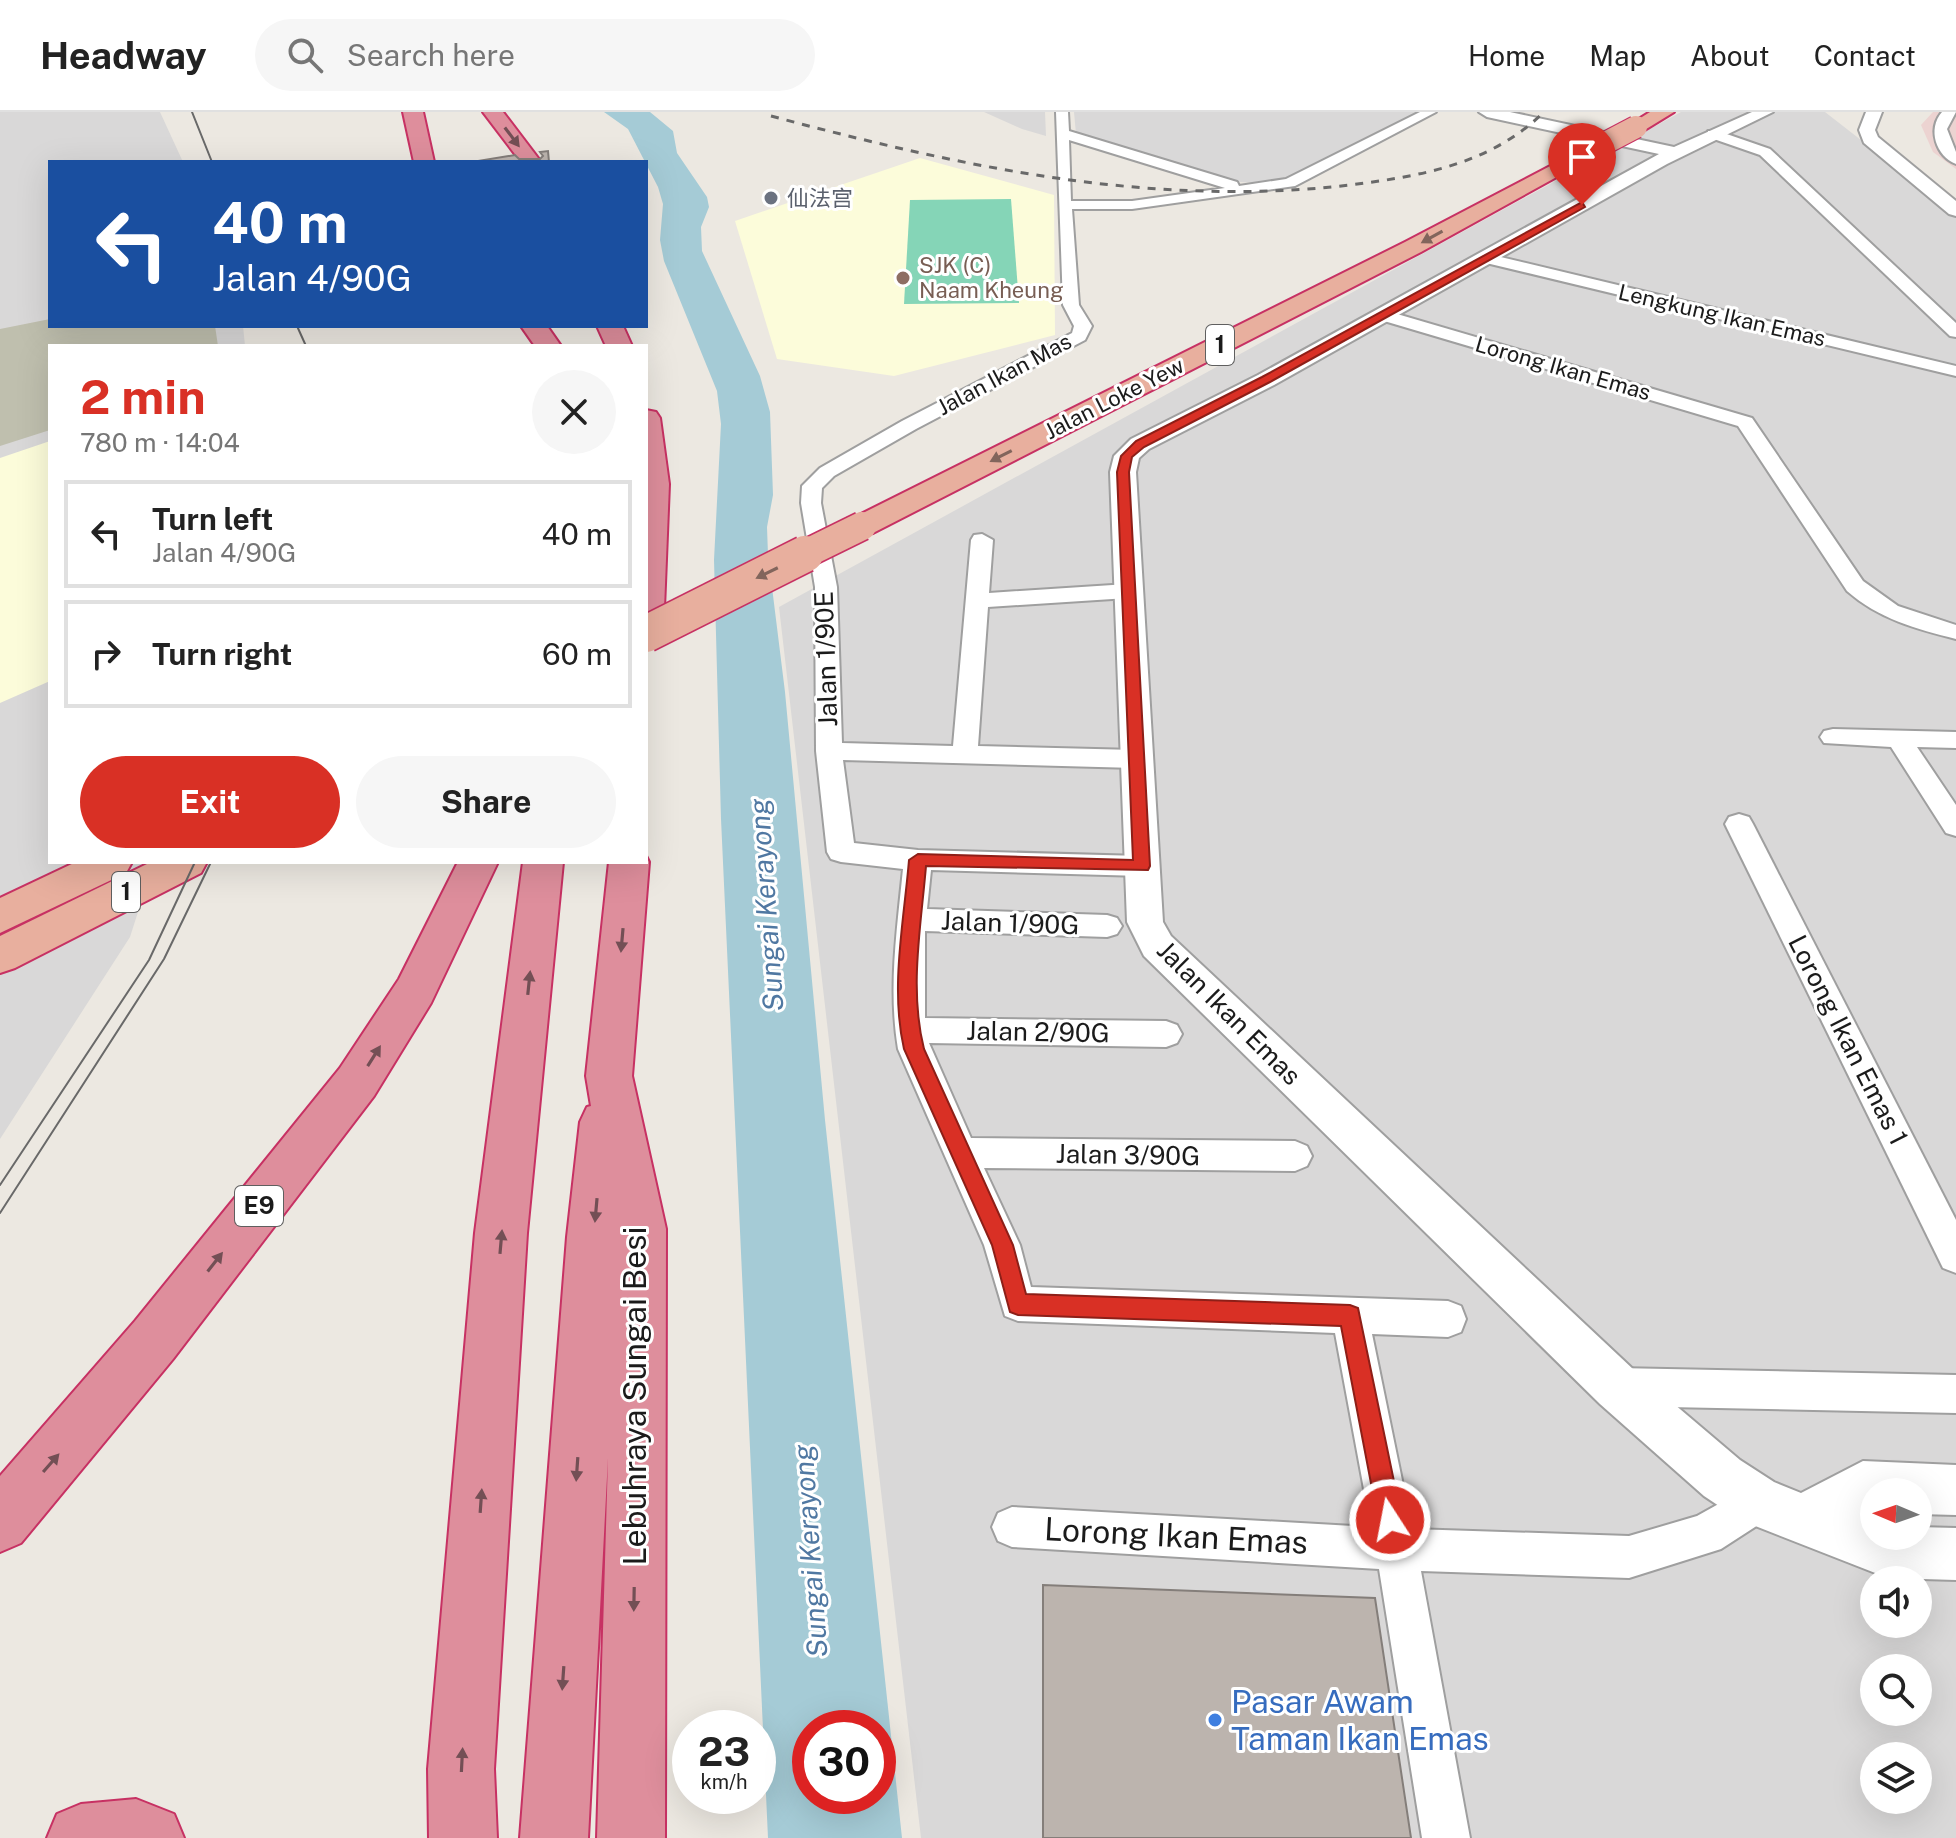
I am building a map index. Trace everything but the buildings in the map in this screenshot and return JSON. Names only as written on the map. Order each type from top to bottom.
[{"type":"highway","points":[[413,112],[424,160]]},
{"type":"highway","points":[[493,112],[529,160]]},
{"type":"highway","name":"Jalan Loke Yew","points":[[1069,394],[1565,156],[1639,135],[1664,112]]},
{"type":"highway","name":"Jalan Loke Yew","points":[[648,600],[859,512],[1413,247],[1565,156]]},
{"type":"highway","points":[[648,434],[654,484],[648,596]]},
{"type":"highway","name":"Jalan Loke Yew","points":[[648,633],[859,512]]},
{"type":"highway","name":"1","points":[[0,956],[183,864]]},
{"type":"highway","name":"E9","points":[[0,1522],[154,1340],[357,1082],[415,990],[477,864]]},
{"type":"highway","points":[[463,1838],[461,1769],[501,1233],[543,864]]},
{"type":"highway","name":"Lebuhraya Sungai Besi","points":[[629,864],[609,1076],[640,1229],[631,1838]]},
{"type":"highway","points":[[0,901],[107,865]]},
{"type":"highway","name":"1","points":[[0,917],[107,865]]},
{"type":"highway","points":[[554,1838],[593,1237],[609,1076]]},
{"type":"highway","points":[[81,1838],[136,1833],[150,1838]]},
{"type":"street","name":"Jalan Ikan Mas","points":[[821,574],[811,503],[812,486],[827,472],[909,425],[1079,336],[1083,326],[1071,305],[1062,112]]},
{"type":"street","points":[[1064,205],[1132,205],[1290,183],[1430,112]]},
{"type":"street","points":[[1487,112],[1536,123],[1692,144]]},
{"type":"street","name":"Jalan Ikan Emas","points":[[1765,112],[1692,144],[1639,135],[1488,259],[1380,314],[1266,380],[1140,444],[1127,456],[1123,472],[1145,922],[1157,946],[1617,1387],[1722,1478],[1758,1502],[1888,1552],[1956,1554]]},
{"type":"street","points":[[1874,112],[1867,130],[1870,139],[1956,210]]},
{"type":"street","points":[[1950,112],[1943,116],[1939,126],[1942,139],[1956,160]]},
{"type":"street","points":[[1062,133],[1222,183],[1246,187]]},
{"type":"street","points":[[1713,134],[1765,152],[1956,332]]},
{"type":"street","name":"Lengkung Ikan Emas","points":[[1488,259],[1956,371]]},
{"type":"street","name":"Lorong Ikan Emas","points":[[1380,314],[1745,422],[1855,586],[1876,606],[1907,619],[1956,632]]},
{"type":"street","points":[[965,755],[982,540]]},
{"type":"street","name":"Jalan 1/90E","points":[[821,574],[826,587],[829,751],[1135,759]]},
{"type":"street","points":[[977,601],[1128,591]]},
{"type":"street","points":[[1833,737],[1956,740]]},
{"type":"street","points":[[1898,738],[1956,826]]},
{"type":"street","points":[[829,751],[841,852],[918,860],[1142,866]]},
{"type":"street","name":"Lorong Ikan Emas 1","points":[[1739,824],[1956,1256]]},
{"type":"street","points":[[918,860],[907,995],[909,1030],[914,1049],[1002,1245],[1018,1304],[1448,1319]]},
{"type":"street","name":"Jalan 1/90G","points":[[913,920],[1107,926]]},
{"type":"street","name":"Jalan 2/90G","points":[[909,1030],[1166,1034]]},
{"type":"street","name":"Jalan 3/90G","points":[[960,1153],[1295,1156]]},
{"type":"street","points":[[1350,1316],[1396,1549],[1446,1838]]},
{"type":"street","points":[[1617,1387],[1956,1394]]},
{"type":"street","points":[[1805,1519],[1863,1486],[1956,1490]]},
{"type":"street","name":"Lorong Ikan Emas","points":[[1012,1527],[1396,1549],[1629,1557],[1706,1534],[1758,1502]]},
{"type":"shaded area","points":[[0,112],[160,112],[182,160],[48,160],[48,328],[243,328],[245,344],[48,344],[48,864],[153,864],[130,937],[0,1139]]},
{"type":"shaded area","points":[[984,112],[1045,112],[1046,136],[1022,129]]},
{"type":"shaded area","points":[[1074,112],[1417,112],[1286,178],[1256,183],[1226,181],[1076,134]]},
{"type":"shaded area","points":[[1681,112],[1825,112],[1956,214],[1956,1838],[921,1838],[779,607]]},
{"type":"shaded area","points":[[1933,112],[1956,112],[1956,169],[1933,152],[1921,125]]},
{"type":"shaded area","name":"SJK (C) Naam Kheung","points":[[920,158],[1054,195],[1055,335],[894,376],[777,359],[735,221]]},
{"type":"shaded area","points":[[48,319],[48,328],[215,328],[218,344],[48,344],[48,431],[0,446],[0,329]]},
{"type":"shaded area","points":[[48,442],[48,682],[0,703],[0,458]]},
{"type":"green space","points":[[1011,199],[1019,303],[904,304],[910,200]]},
{"type":"water","name":"Sungai Kerayong","points":[[604,112],[650,112],[673,131],[677,153],[707,197],[709,207],[701,227],[702,251],[760,376],[770,412],[773,495],[767,527],[768,555],[785,692],[825,1120],[888,1710],[792,1710],[792,1814],[896,1814],[896,1782],[902,1838],[768,1838],[767,1814],[776,1814],[776,1710],[762,1710],[721,819],[714,560],[721,424],[717,391],[664,261],[660,240],[663,204],[648,168],[648,160],[644,160],[628,129]]},
{"type":"tram line","points":[[192,112],[211,160]]},
{"type":"tram line","points":[[298,328],[305,344]]},
{"type":"tram line","points":[[0,1185],[149,960],[194,864]]},
{"type":"tram line","points":[[0,1213],[164,959],[210,864]]},
{"type":"railway","points":[[771,116],[914,152],[1058,178],[1130,187],[1276,191],[1350,185],[1454,165],[1501,144],[1544,112]]},
{"type":"place","name":"仙法宫","points":[[771,198]]},
{"type":"place","name":"SJK (C) Naam Kheung","points":[[903,278]]},
{"type":"place","name":"Pasar Awam Taman Ikan Emas","points":[[1215,1720]]},
{"type":"route","points":[[1390,1520],[1350,1316],[1018,1304],[1012,1272],[1002,1245],[914,1049],[909,1030],[907,995],[918,860],[1142,866],[1123,472],[1127,456],[1140,444],[1266,380],[1380,314],[1488,259],[1582,205]]}]
